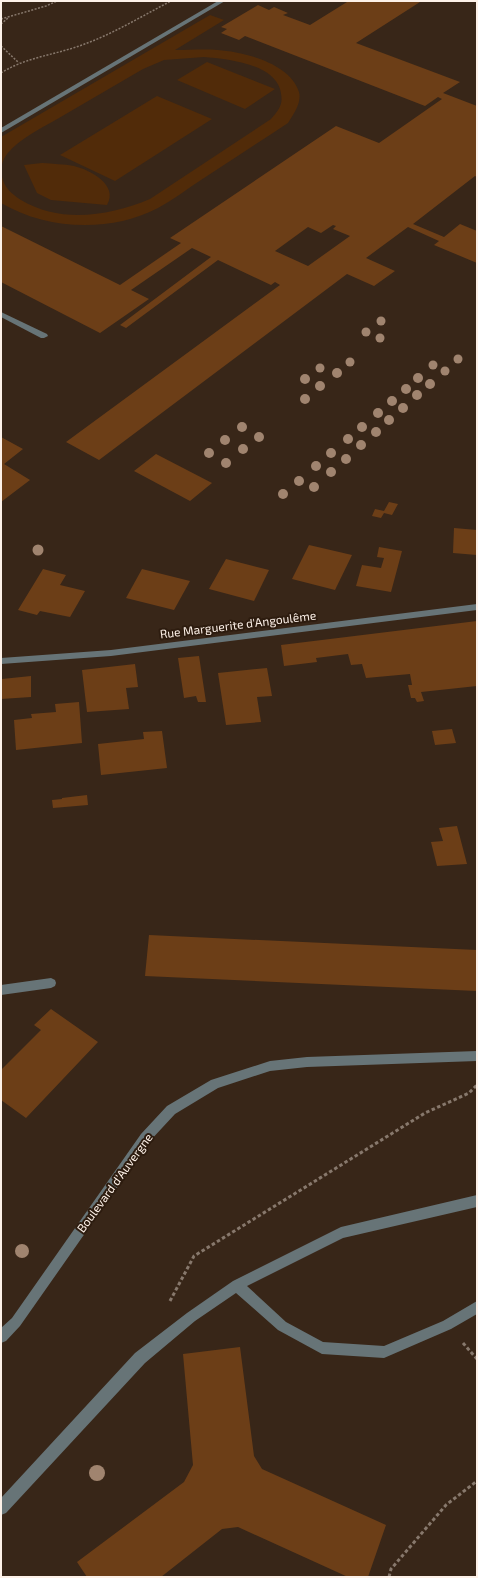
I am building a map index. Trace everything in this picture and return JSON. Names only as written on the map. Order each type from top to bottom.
[{"type":"street","points":[[1,131],[222,1]]},
{"type":"street","points":[[1,314],[44,336]]},
{"type":"street","name":"Rue Marguerite d'Angoulême","points":[[1,661],[111,653],[477,607]]},
{"type":"street","points":[[1,990],[51,983]]},
{"type":"street","name":"Boulevard d'Auvergne","points":[[1,1337],[16,1322],[145,1138],[171,1110],[203,1091],[215,1084],[270,1066],[307,1062],[477,1056]]},
{"type":"street","points":[[1,1508],[140,1358],[191,1317],[237,1285],[341,1233],[477,1201]]},
{"type":"street","points":[[237,1285],[282,1326],[322,1348],[384,1352],[447,1325],[477,1307]]},
{"type":"path","points":[[1,19],[46,6],[56,1]]},
{"type":"path","points":[[1,73],[19,63],[82,45],[118,29],[171,1]]},
{"type":"path","points":[[1,24],[8,18]]},
{"type":"path","points":[[1,46],[19,63]]},
{"type":"path","points":[[169,1304],[194,1256],[425,1113],[469,1094],[477,1085]]},
{"type":"path","points":[[389,1577],[391,1569],[446,1505],[477,1481]]},
{"type":"shaded area","points":[[210,15],[224,20],[175,50],[229,51],[265,61],[286,73],[294,82],[300,96],[298,105],[288,123],[164,205],[139,216],[120,222],[99,225],[58,223],[38,219],[1,203],[1,137]],"holes":[[[204,57],[236,61],[268,73],[275,80],[280,89],[282,98],[280,106],[271,119],[150,199],[118,210],[85,215],[69,215],[36,208],[11,193],[5,186],[1,172],[5,157],[12,148],[32,134],[143,69],[164,60]]]},
{"type":"shaded area","points":[[207,62],[275,89],[245,109],[177,80]]},
{"type":"shaded area","points":[[157,96],[212,119],[115,181],[60,155]]},
{"type":"shaded area","points":[[42,163],[74,166],[95,175],[106,185],[109,191],[110,198],[107,205],[51,200],[37,193],[24,165]]},
{"type":"building","points":[[345,1],[420,2],[356,43],[460,82],[443,93],[477,106],[477,177],[475,176],[413,224],[444,237],[460,224],[477,231],[477,263],[434,245],[439,241],[408,227],[366,258],[395,271],[374,286],[347,274],[99,460],[66,442],[280,285],[275,282],[271,285],[218,260],[126,328],[120,325],[211,257],[192,248],[131,290],[149,299],[100,333],[1,282],[1,226],[120,285],[181,243],[170,238],[336,126],[379,143],[442,99],[438,97],[425,106],[245,36],[239,40],[221,33],[227,29],[221,27],[258,5],[269,10],[274,7],[288,13],[283,15],[310,25],[347,2]],"holes":[[[333,225],[336,226],[333,229],[350,236],[308,266],[275,251],[308,227],[321,233]]]},
{"type":"building","points":[[1,437],[23,449],[4,464],[30,480],[1,502]]},
{"type":"building","points":[[156,454],[212,483],[190,501],[134,471]]},
{"type":"building","points":[[389,502],[398,504],[392,515],[384,513],[381,518],[372,516],[375,509],[384,511]]},
{"type":"building","points":[[454,528],[477,530],[477,555],[453,553]]},
{"type":"building","points":[[309,545],[352,555],[335,590],[292,579]]},
{"type":"building","points":[[379,547],[402,551],[391,592],[356,586],[362,565],[381,568],[384,558],[377,557]]},
{"type":"building","points":[[226,559],[269,570],[254,601],[209,589]]},
{"type":"building","points":[[43,569],[66,575],[60,585],[85,591],[70,617],[40,611],[37,615],[18,610]]},
{"type":"building","points":[[142,569],[190,581],[174,610],[126,598]]},
{"type":"building","points":[[477,621],[477,686],[421,692],[424,701],[417,702],[415,698],[411,698],[408,685],[412,685],[410,674],[366,678],[362,664],[351,665],[348,654],[316,658],[317,662],[284,666],[281,645]]},
{"type":"building","points":[[199,656],[206,702],[198,702],[196,696],[184,698],[178,658]]},
{"type":"building","points":[[135,664],[138,687],[126,688],[129,709],[87,712],[82,670]]},
{"type":"building","points":[[267,668],[272,696],[257,697],[261,722],[226,725],[218,673]]},
{"type":"building","points":[[31,676],[31,697],[1,699],[2,679]]},
{"type":"building","points":[[79,702],[82,743],[16,750],[14,720],[32,718],[31,714],[56,712],[55,704]]},
{"type":"building","points":[[452,729],[456,743],[435,745],[432,731]]},
{"type":"building","points":[[162,731],[167,768],[101,775],[98,744],[144,739],[143,732]]},
{"type":"building","points":[[87,795],[88,805],[53,808],[52,800]]},
{"type":"building","points":[[457,826],[467,864],[437,866],[431,842],[443,841],[439,828]]},
{"type":"building","points":[[149,935],[477,950],[477,991],[145,976]]},
{"type":"building","points":[[51,1009],[98,1042],[26,1118],[1,1100],[1,1070],[41,1030],[34,1025]]},
{"type":"building","points":[[240,1347],[254,1456],[262,1469],[386,1525],[368,1577],[348,1577],[238,1527],[222,1529],[161,1577],[87,1577],[77,1562],[184,1482],[193,1465],[183,1354]]}]
